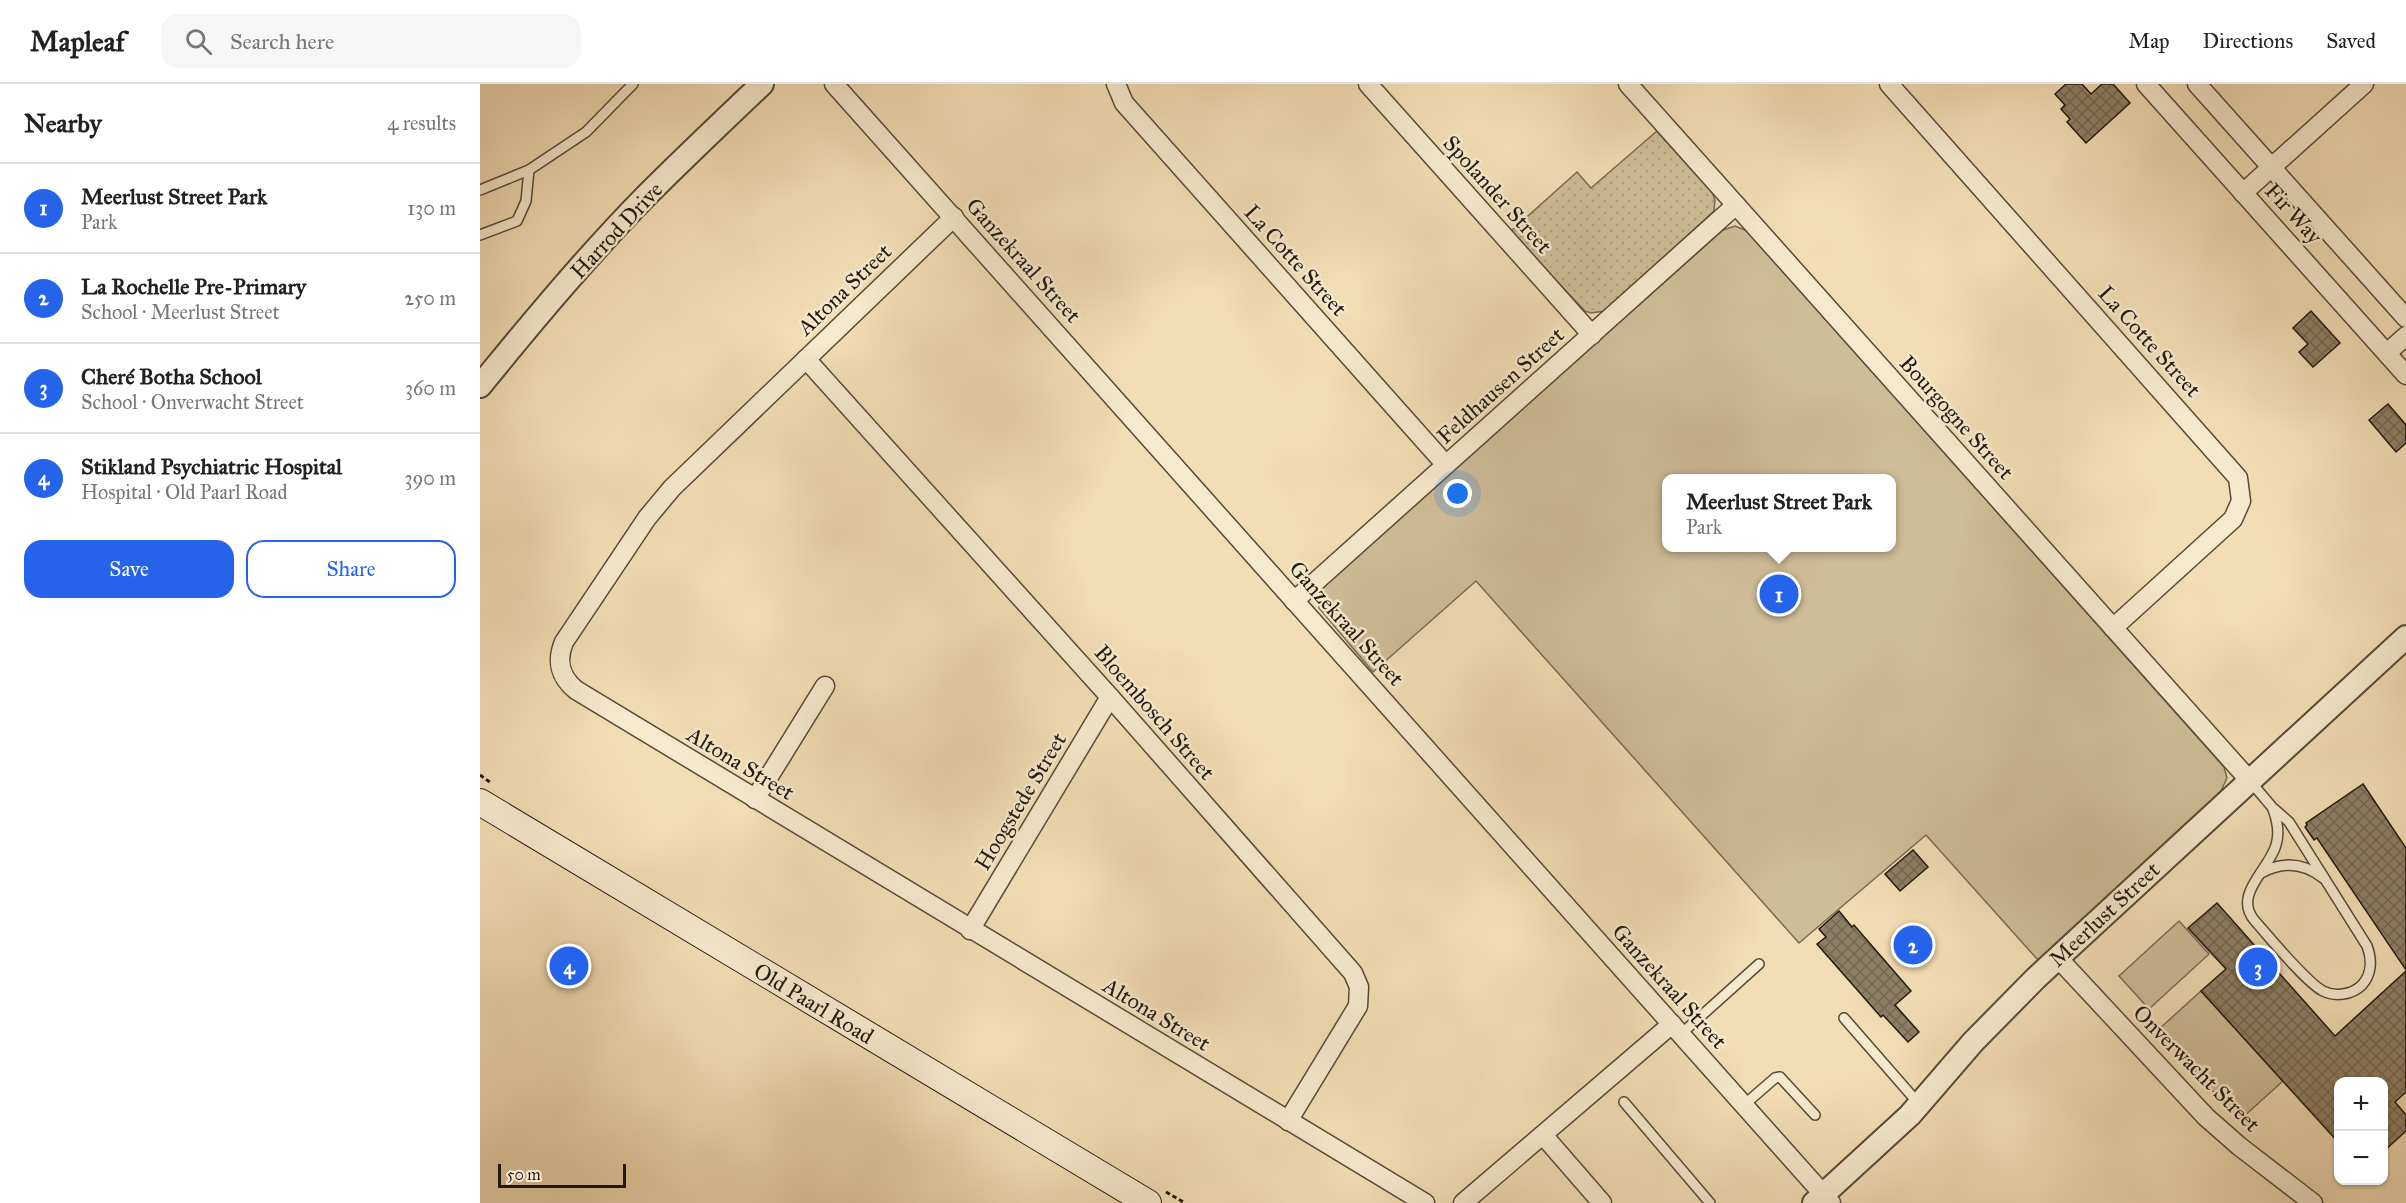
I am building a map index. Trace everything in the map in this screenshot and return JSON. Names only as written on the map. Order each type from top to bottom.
[{"type":"main road","name":"Old Paarl Road","points":[[480,802],[1148,1203]]},
{"type":"street","name":"Harrod Drive","points":[[480,386],[549,302],[613,231],[762,84]]},
{"type":"street","name":"Ganzekraal Street","points":[[834,84],[1744,1105],[1823,1200]]},
{"type":"street","name":"La Cotte Street","points":[[1116,84],[1124,103],[1446,465]]},
{"type":"street","name":"Spolander Street","points":[[1368,84],[1592,335]]},
{"type":"street","name":"Bourgogne Street","points":[[1628,84],[2250,781]]},
{"type":"street","name":"La Cotte Street","points":[[1889,84],[2238,478],[2241,501],[2232,519],[2112,628]]},
{"type":"street","name":"Fir Way","points":[[2146,84],[2406,375]]},
{"type":"street","name":"Fir Way","points":[[2197,84],[2406,318]]},
{"type":"street","points":[[2243,193],[2364,84]]},
{"type":"street","name":"Feldhausen Street","points":[[1294,601],[1736,205]]},
{"type":"street","name":"Altona Street","points":[[954,217],[658,504],[564,642],[559,659],[564,677],[576,690],[1425,1203]]},
{"type":"street","points":[[2387,353],[2406,336]]},
{"type":"street","name":"Bloembosch Street","points":[[806,359],[1110,697],[1353,973],[1359,997],[1354,1015],[1288,1121]]},
{"type":"street","name":"Meerlust Street","points":[[1823,1200],[1919,1104],[1995,1018],[2057,957],[2406,637]]},
{"type":"street","points":[[755,799],[825,686]]},
{"type":"street","name":"Hoogstede Street","points":[[970,930],[1110,697]]},
{"type":"street","name":"Onverwacht Street","points":[[2057,957],[2206,1117],[2239,1146],[2313,1203]]},
{"type":"street","points":[[1463,1203],[1543,1135],[1676,1029]]},
{"type":"street","points":[[1543,1135],[1602,1203]]},
{"type":"lane","points":[[480,190],[529,170],[586,132],[633,84]]},
{"type":"lane","points":[[480,235],[517,221],[526,201],[529,170]]},
{"type":"lane","points":[[2250,781],[2272,807],[2289,822],[2367,946],[2371,962],[2370,970],[2362,985],[2348,993],[2333,994],[2319,988],[2251,917],[2247,899],[2275,848],[2277,838],[2276,818],[2272,807]]},
{"type":"lane","points":[[2262,873],[2277,866],[2295,865],[2314,871],[2329,884]]},
{"type":"lane","points":[[1676,1029],[1758,964]]},
{"type":"lane","points":[[1844,1018],[1919,1104]]},
{"type":"lane","points":[[1744,1105],[1775,1078],[1780,1077],[1815,1115]]},
{"type":"lane","points":[[1624,1102],[1710,1203]]},
{"type":"shaded area","points":[[1657,131],[1712,192],[1715,200],[1714,211],[1605,311],[1591,313],[1585,311],[1510,232],[1577,172],[1591,188]]},
{"type":"shaded area","points":[[1735,226],[1747,231],[2224,767],[2227,778],[2221,791],[2038,960],[1926,835],[1799,943],[1476,581],[1373,672],[1319,608],[1318,597],[1323,585],[1723,230]]},
{"type":"shaded area","points":[[2179,921],[2209,954],[2149,1009],[2119,976]]},
{"type":"shaded area","points":[[2201,991],[2283,1081],[2242,1118],[2227,1107],[2158,1030]]},
{"type":"building","points":[[2066,84],[2082,84],[2091,94],[2102,84],[2113,84],[2130,103],[2086,143],[2067,122],[2070,119],[2061,109],[2065,105],[2055,94]]},
{"type":"building","points":[[2311,311],[2340,343],[2313,367],[2299,352],[2308,344],[2293,328]]},
{"type":"building","points":[[2388,404],[2406,425],[2406,443],[2396,452],[2369,420]]},
{"type":"building","points":[[2363,784],[2406,848],[2406,970],[2317,838],[2314,840],[2305,827],[2306,823]]},
{"type":"building","points":[[1913,850],[1928,867],[1900,891],[1885,874]]},
{"type":"building","points":[[2217,903],[2335,1036],[2406,971],[2406,1092],[2395,1102],[2406,1115],[2406,1131],[2388,1147],[2388,1077],[2334,1077],[2334,1138],[2201,991],[2226,969],[2188,928]]},
{"type":"building","points":[[1839,911],[1911,991],[1895,1005],[1919,1032],[1908,1042],[1883,1015],[1881,1017],[1817,944],[1826,937],[1819,929]]},
{"type":"place","name":"Meerlust Street Park","points":[[1779,594]]},
{"type":"place","name":"La Rochelle Pre-Primary","points":[[1913,945]]},
{"type":"place","name":"Stikland Psychiatric Hospital","points":[[569,966]]},
{"type":"place","name":"Cheré Botha School","points":[[2258,967]]}]
